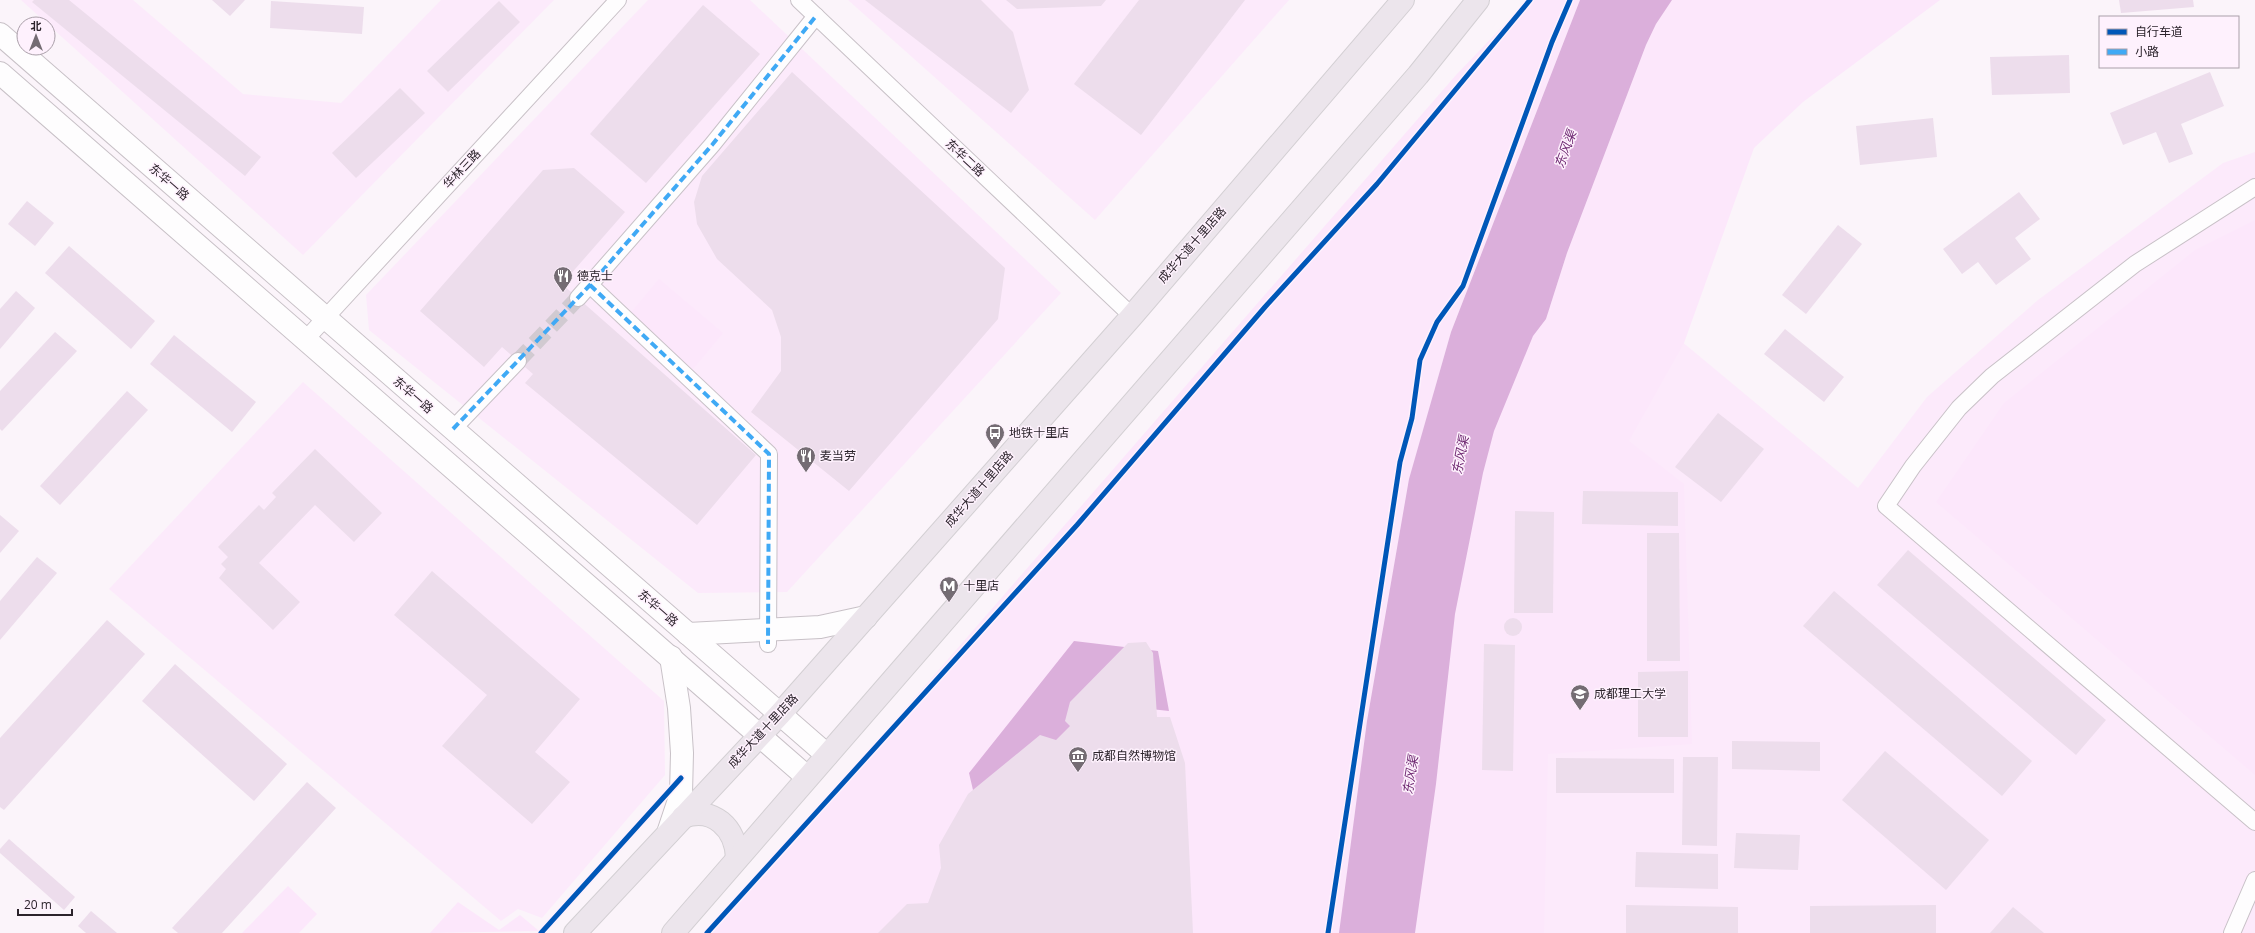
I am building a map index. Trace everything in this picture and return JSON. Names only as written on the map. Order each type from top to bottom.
[{"type":"main road","name":"成华大道十里店路","points":[[575,933],[780,714],[1132,316],[1403,0]]},
{"type":"main road","points":[[672,933],[1418,75],[1478,0]]},
{"type":"main road","points":[[676,825],[694,813],[713,816],[730,831],[737,846],[737,858]]},
{"type":"street","name":"华林三路","points":[[306,339],[618,0]]},
{"type":"street","name":"东华二路","points":[[799,0],[1132,316]]},
{"type":"street","points":[[578,298],[712,145],[816,16]]},
{"type":"street","name":"东华一路","points":[[0,34],[827,755]]},
{"type":"street","points":[[0,73],[808,777]]},
{"type":"street","points":[[2255,187],[2135,264],[1992,376],[1959,408],[1913,466],[1886,506],[2255,822]]},
{"type":"street","points":[[590,285],[769,454],[768,637]]},
{"type":"street","points":[[453,429],[518,361]]},
{"type":"street","points":[[688,634],[768,637],[866,617]]},
{"type":"street","points":[[670,657],[679,708],[682,753],[681,794],[676,825]]},
{"type":"street","points":[[2232,933],[2255,880]]},
{"type":"shaded area","points":[[21,0],[133,0],[243,94],[341,103],[441,0],[554,0],[303,255],[56,32],[56,16],[39,16]]},
{"type":"shaded area","points":[[648,0],[750,0],[1061,293],[787,592],[698,593],[369,330],[366,295]]},
{"type":"shaded area","points":[[848,0],[1289,0],[1095,220]]},
{"type":"shaded area","name":"成都自然博物馆","points":[[1528,0],[1580,0],[1451,332],[1409,479],[1367,721],[1339,933],[710,933],[1456,75]]},
{"type":"shaded area","points":[[1672,0],[1940,0],[1803,102],[1754,148],[1684,343],[1629,441],[1684,484],[1692,744],[1548,754],[1544,933],[1415,933],[1436,784],[1455,614],[1483,473],[1494,431],[1533,336],[1546,319],[1567,253],[1646,45],[1656,24]]},
{"type":"shaded area","name":"成都理工大学","points":[[2255,152],[2255,933],[710,933],[1597,271],[1858,488],[1927,397],[2038,300],[2223,163]]},
{"type":"shaded area","points":[[2255,220],[2255,775],[1936,502],[2004,403],[2195,250]]},
{"type":"shaded area","points":[[659,279],[723,333],[693,369],[629,315]]},
{"type":"shaded area","points":[[303,382],[664,701],[665,775],[542,918],[518,909],[501,921],[109,589]]},
{"type":"shaded area","points":[[288,886],[317,914],[299,933],[242,933]]},
{"type":"shaded area","points":[[458,902],[499,930],[520,915],[539,931],[430,933]]},
{"type":"water","name":"东风渠","points":[[1580,0],[1672,0],[1656,24],[1646,45],[1567,253],[1546,319],[1533,336],[1494,431],[1483,473],[1455,614],[1436,784],[1415,933],[1339,933],[1367,721],[1409,479],[1451,332]]},
{"type":"water","points":[[1074,641],[1158,651],[1169,711],[1096,703],[1000,802],[973,790],[969,773]]},
{"type":"building","points":[[34,0],[69,0],[261,157],[245,176],[56,22],[56,16],[49,16],[32,2]]},
{"type":"building","points":[[212,0],[245,0],[230,16]]},
{"type":"building","points":[[865,0],[981,0],[1013,32],[1029,90],[1011,113]]},
{"type":"building","points":[[1006,0],[1106,0],[1101,6],[1017,9]]},
{"type":"building","points":[[1139,0],[1245,0],[1141,135],[1074,84]]},
{"type":"building","points":[[2119,0],[2193,0],[2194,7],[2121,13]]},
{"type":"building","points":[[271,1],[364,7],[362,34],[270,28]]},
{"type":"building","points":[[499,1],[520,22],[448,92],[427,71]]},
{"type":"building","points":[[703,5],[760,54],[646,183],[590,134]]},
{"type":"building","points":[[2069,55],[2070,93],[1992,95],[1990,57]]},
{"type":"building","points":[[792,72],[1005,268],[998,319],[849,491],[751,412],[781,371],[781,337],[772,310],[717,259],[697,224],[694,202],[702,176]]},
{"type":"building","points":[[2210,72],[2224,106],[2181,124],[2193,154],[2169,163],[2156,132],[2123,145],[2110,113]]},
{"type":"building","points":[[400,88],[425,113],[356,178],[332,153]]},
{"type":"building","points":[[1933,118],[1937,157],[1860,165],[1856,126]]},
{"type":"building","points":[[574,168],[625,212],[562,284],[756,455],[697,525],[525,383],[533,374],[502,347],[484,367],[420,311],[543,170]]},
{"type":"building","points":[[2019,192],[2040,219],[2015,238],[2031,259],[1996,285],[1978,262],[1962,274],[1943,249]]},
{"type":"building","points":[[27,201],[54,223],[35,246],[8,224]]},
{"type":"building","points":[[1838,225],[1862,244],[1806,314],[1782,295]]},
{"type":"building","points":[[69,246],[155,321],[131,349],[45,273]]},
{"type":"building","points":[[16,291],[35,308],[0,349],[0,309]]},
{"type":"building","points":[[1785,329],[1844,377],[1824,402],[1764,354]]},
{"type":"building","points":[[55,332],[77,351],[2,431],[0,429],[0,391]]},
{"type":"building","points":[[174,335],[256,402],[232,432],[150,364]]},
{"type":"building","points":[[127,391],[148,410],[60,505],[40,486]]},
{"type":"building","points":[[1718,413],[1764,449],[1721,502],[1675,467]]},
{"type":"building","points":[[315,449],[382,513],[354,542],[315,505],[259,563],[300,602],[273,630],[219,578],[226,569],[221,564],[228,557],[218,547],[259,505],[264,510],[276,497],[272,493]]},
{"type":"building","points":[[1583,491],[1678,492],[1678,526],[1582,524]]},
{"type":"building","points":[[1515,511],[1554,512],[1553,613],[1514,613]]},
{"type":"building","points":[[0,515],[19,531],[0,553]]},
{"type":"building","points":[[1647,533],[1679,533],[1680,661],[1647,661]]},
{"type":"building","points":[[1908,550],[2106,720],[2076,755],[1877,585]]},
{"type":"building","points":[[37,557],[57,573],[0,640],[0,601]]},
{"type":"building","points":[[432,571],[580,699],[535,752],[570,782],[532,824],[442,746],[487,695],[394,615]]},
{"type":"building","points":[[1834,591],[2032,761],[2002,796],[1803,626]]},
{"type":"building","points":[[1513,618],[1519,621],[1522,627],[1519,633],[1513,636],[1507,633],[1504,627],[1507,621]]},
{"type":"building","points":[[107,620],[145,654],[4,810],[0,807],[0,738]]},
{"type":"building","name":"成都自然博物馆","points":[[1146,642],[1153,653],[1157,717],[1170,717],[1185,763],[1193,933],[878,933],[907,904],[928,903],[941,868],[939,845],[968,794],[1040,735],[1056,740],[1070,726],[1065,721],[1070,702],[1128,643]]},
{"type":"building","points":[[1484,644],[1515,645],[1513,771],[1482,770]]},
{"type":"building","points":[[175,664],[287,764],[254,801],[142,701]]},
{"type":"building","points":[[1688,671],[1688,737],[1638,737],[1638,672]]},
{"type":"building","points":[[1732,741],[1820,742],[1820,771],[1732,769]]},
{"type":"building","points":[[1885,751],[1989,840],[1946,890],[1842,800]]},
{"type":"building","points":[[1683,757],[1718,757],[1717,846],[1682,845]]},
{"type":"building","points":[[1556,758],[1674,759],[1674,793],[1556,793]]},
{"type":"building","points":[[307,782],[336,808],[222,933],[178,933],[172,928]]},
{"type":"building","points":[[1736,833],[1800,835],[1798,870],[1734,868]]},
{"type":"building","points":[[9,839],[75,897],[64,910],[0,853],[0,849]]},
{"type":"building","points":[[1636,852],[1718,854],[1718,889],[1635,887]]},
{"type":"building","points":[[1626,905],[1738,907],[1738,933],[1626,933]]},
{"type":"building","points":[[1936,905],[1936,933],[1810,933],[1810,906]]},
{"type":"building","points":[[2013,907],[2044,933],[1990,933]]},
{"type":"building","points":[[91,911],[117,933],[86,933],[78,926]]},
{"type":"tunnel","points":[[518,361],[578,298]]},
{"type":"marked path","points":[[453,429],[590,285],[712,145],[816,16]]},
{"type":"marked path","points":[[590,285],[769,454],[768,644]]},
{"type":"cycle path","points":[[707,933],[1077,525],[1265,307],[1377,184],[1530,0]]},
{"type":"cycle path","points":[[1328,933],[1400,462],[1412,418],[1420,360],[1437,322],[1463,286],[1552,42],[1570,0]]},
{"type":"cycle path","points":[[541,933],[681,778]]},
{"type":"place","name":"德克士","points":[[563,293]]},
{"type":"place","name":"地铁十里店","points":[[995,450]]},
{"type":"place","name":"麦当劳","points":[[806,473]]},
{"type":"place","name":"十里店","points":[[949,603]]},
{"type":"place","name":"成都理工大学","points":[[1580,711]]},
{"type":"place","name":"成都自然博物馆","points":[[1078,773]]}]
